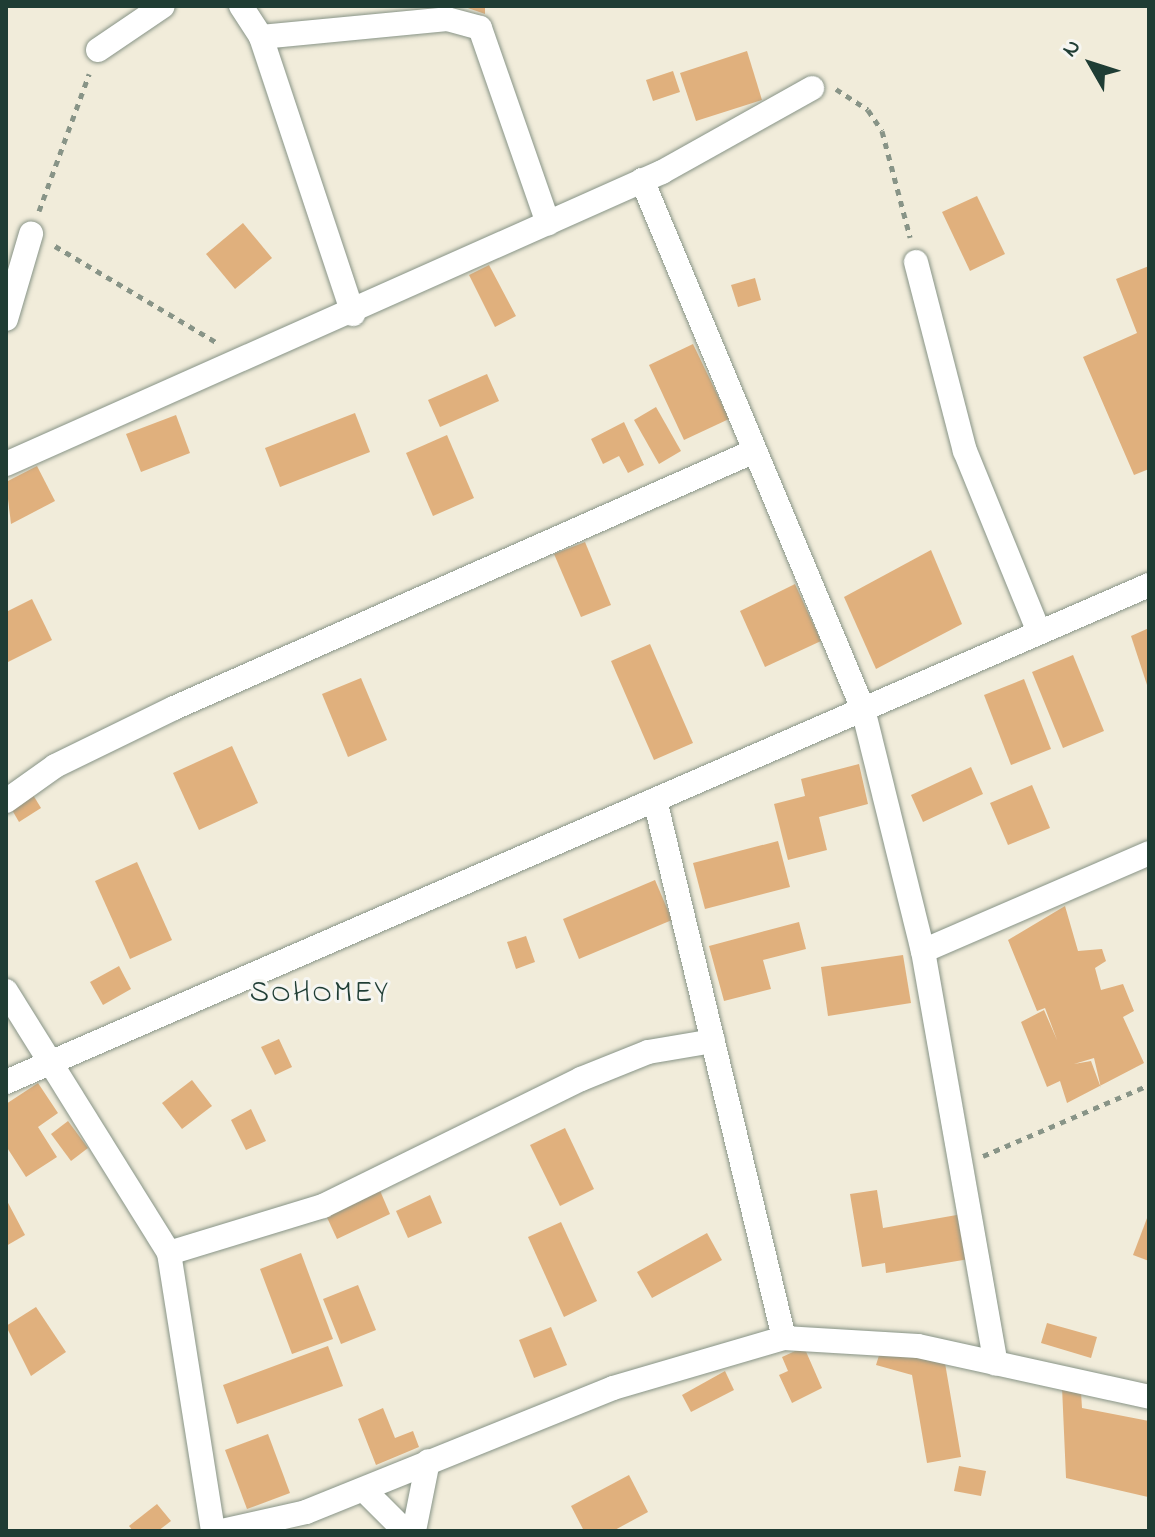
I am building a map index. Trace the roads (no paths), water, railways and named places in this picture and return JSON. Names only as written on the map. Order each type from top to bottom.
[{"type":"street","points":[[98,50],[163,6]]},
{"type":"street","points":[[241,6],[261,37],[353,314]]},
{"type":"street","points":[[261,37],[447,19],[480,28],[548,223]]},
{"type":"street","points":[[6,464],[353,314],[642,180],[812,88]]},
{"type":"street","points":[[642,180],[750,453],[793,535],[863,709],[923,951],[964,1165],[996,1364]]},
{"type":"street","points":[[6,319],[31,234]]},
{"type":"street","points":[[916,262],[965,451],[1039,632]]},
{"type":"street","points":[[6,801],[55,766],[174,708],[750,453]]},
{"type":"street","points":[[6,1082],[1149,585]]},
{"type":"street","points":[[655,800],[784,1338]]},
{"type":"street","points":[[923,951],[1149,853]]},
{"type":"street","points":[[6,991],[55,1061],[169,1253],[213,1531]]},
{"type":"street","points":[[169,1253],[323,1206],[608,1068],[713,1041]]},
{"type":"street","points":[[222,1531],[365,1491],[428,1461],[613,1388],[784,1338],[857,1337],[1149,1397]]},
{"type":"street","points":[[414,1531],[428,1461]]},
{"type":"street","points":[[365,1491],[405,1531]]},
{"type":"district","name":"SOHOMEY","points":[[320,994]]}]
